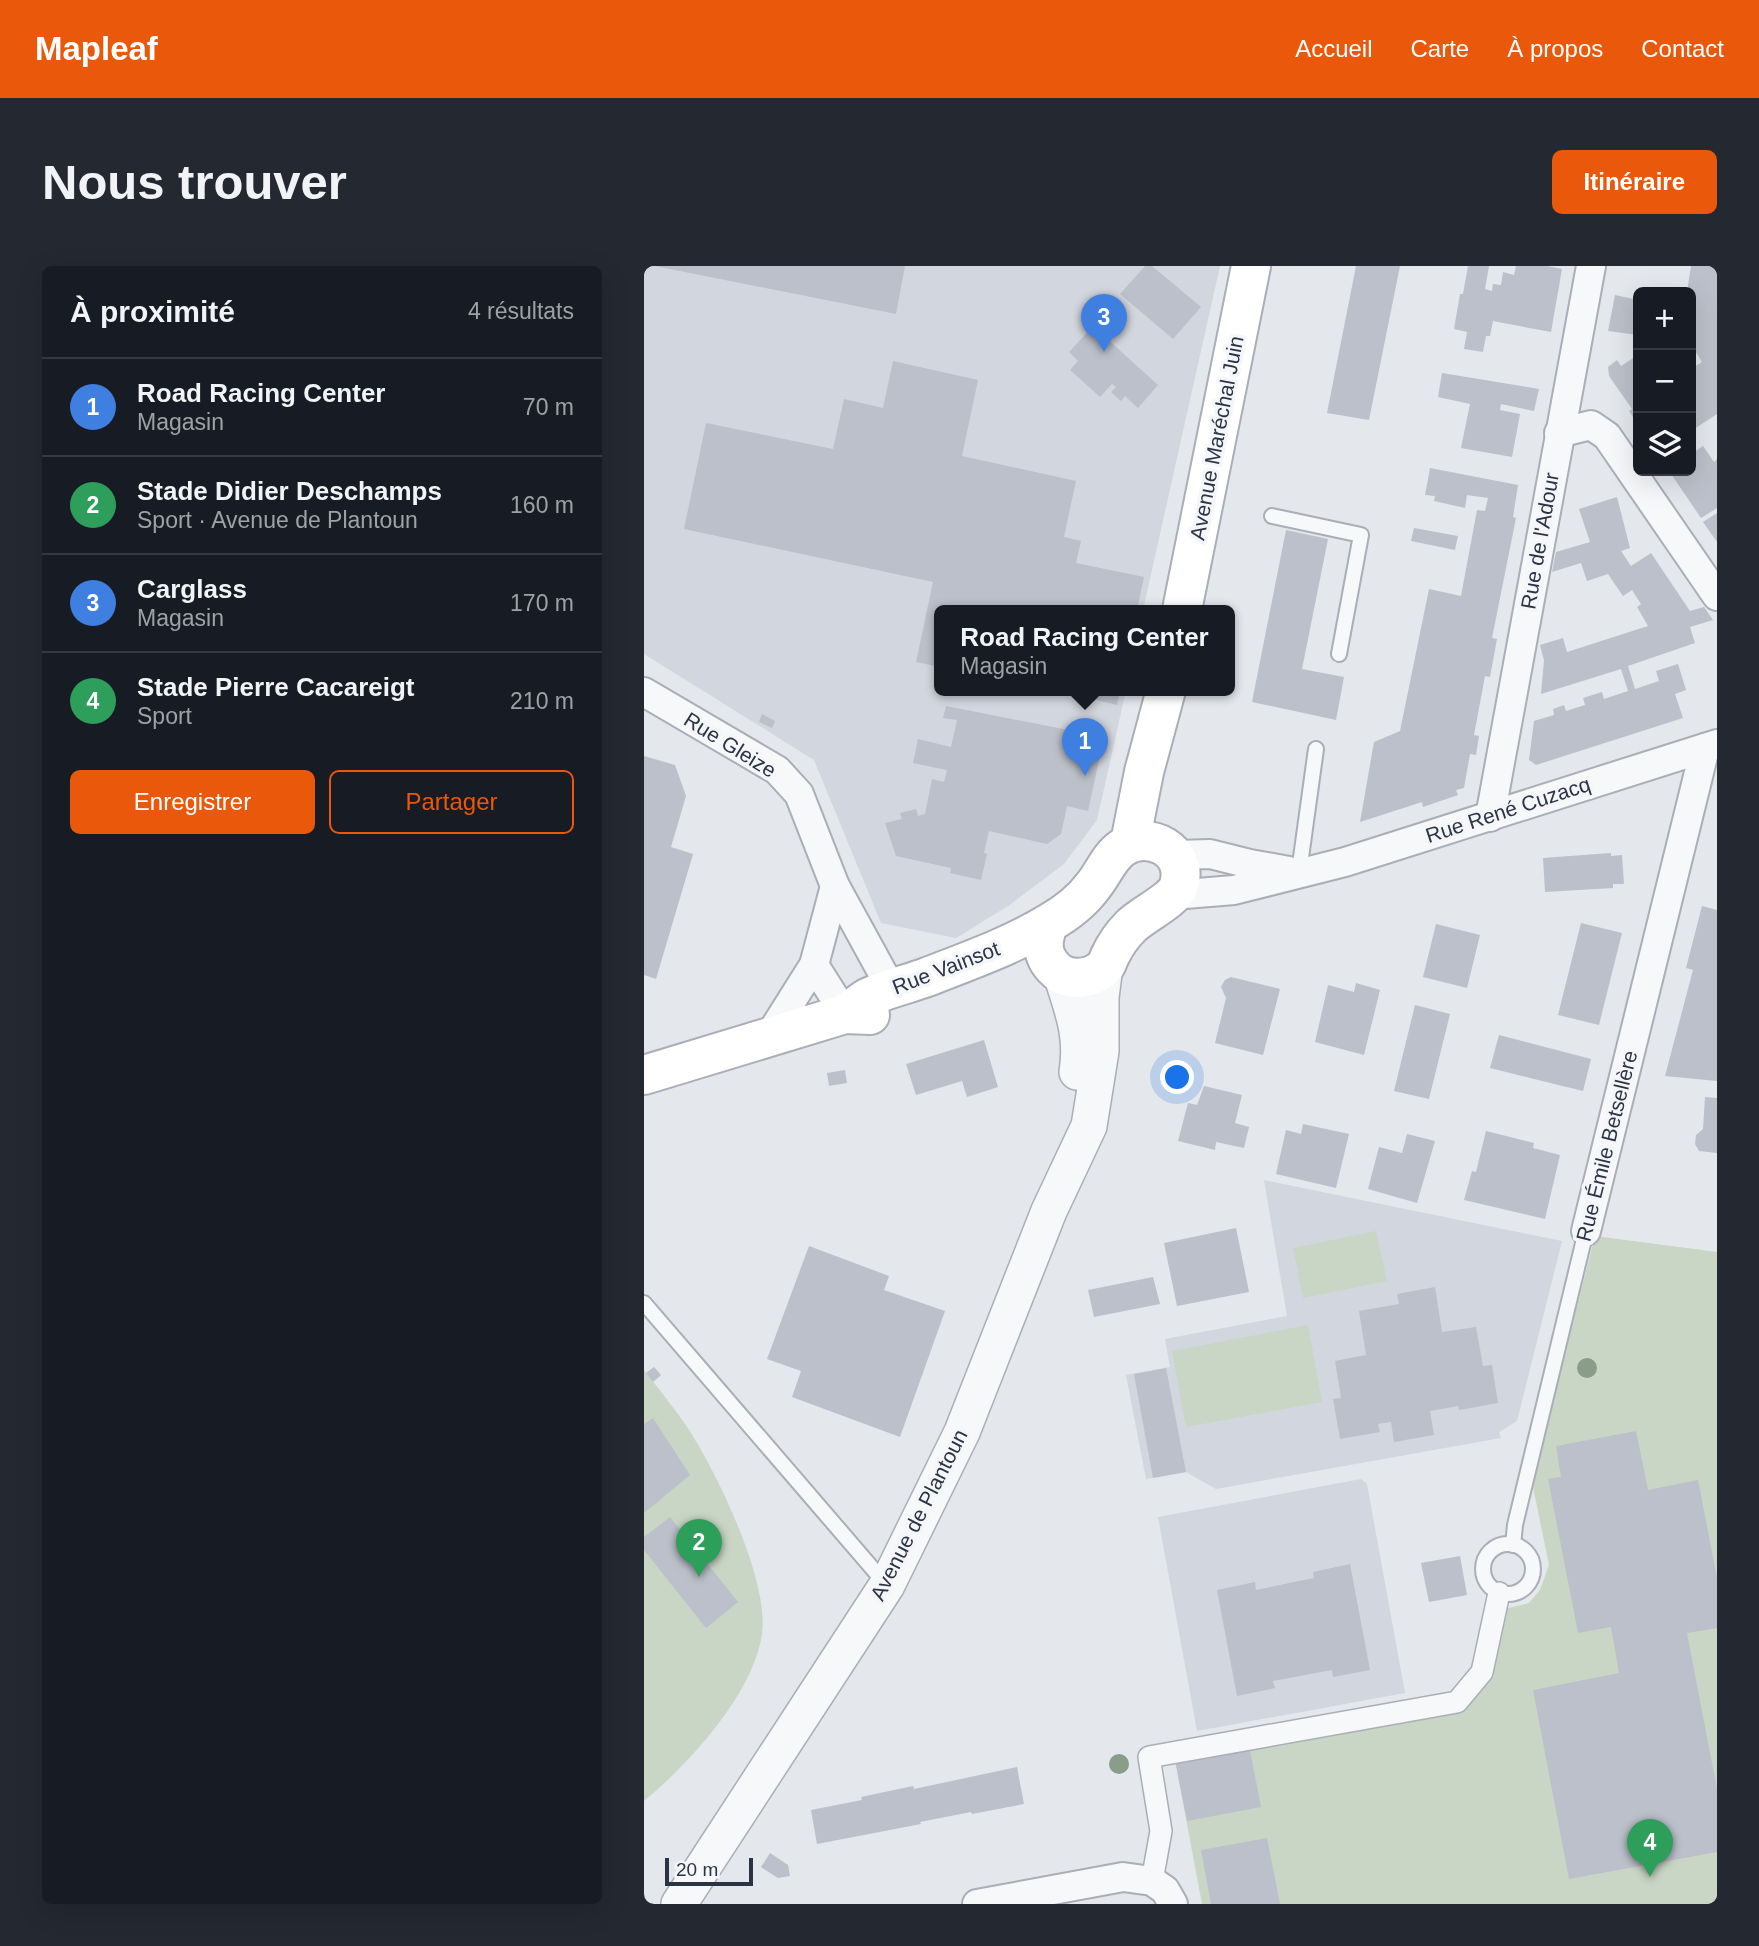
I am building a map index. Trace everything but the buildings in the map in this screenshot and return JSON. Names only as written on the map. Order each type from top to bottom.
[{"type":"main road","name":"Avenue Maréchal Juin","points":[[1183,605],[1251,266]]},
{"type":"main road","points":[[1164,696],[1144,772],[1130,843],[1149,842],[1172,851]]},
{"type":"main road","points":[[1105,966],[1115,946],[1132,925],[1173,895],[1179,887],[1180,875],[1172,851],[1164,798],[1165,696]]},
{"type":"main road","name":"Rue Vainsot","points":[[644,1075],[845,1014],[868,997],[986,955],[1049,923],[1079,901],[1120,849],[1130,843]]},
{"type":"main road","points":[[1049,923],[1043,937],[1043,948],[1055,969]]},
{"type":"main road","name":"Rue Vainsot","points":[[845,1014],[874,1015],[972,978],[1055,969],[1070,978],[1082,978],[1105,966]]},
{"type":"street","name":"Rue de l'Adour","points":[[1490,817],[1591,266]]},
{"type":"street","points":[[1559,433],[1591,425],[1607,436],[1717,596]]},
{"type":"street","name":"Rue Gleize","points":[[644,692],[777,771],[799,794],[835,887],[892,990]]},
{"type":"street","name":"Rue René Cuzacq","points":[[1173,895],[1234,890],[1345,862],[1711,746]]},
{"type":"street","name":"Rue Émile Betsellère","points":[[1586,1231],[1711,746]]},
{"type":"street","name":"Rue René Cuzacq","points":[[1172,851],[1210,854],[1298,872]]},
{"type":"street","points":[[768,1038],[814,965],[835,887]]},
{"type":"street","points":[[814,965],[845,1014]]},
{"type":"street","name":"Avenue de Plantoun","points":[[679,1904],[887,1585],[962,1432],[1049,1211],[1089,1126],[1101,1051],[1101,997],[1105,966]]},
{"type":"street","name":"Avenue de Plantoun","points":[[1049,1211],[1073,1103],[1080,1050],[1076,1020],[1055,969]]},
{"type":"street","points":[[1152,1881],[1161,1831],[1149,1757],[1457,1702],[1482,1672],[1499,1592]]},
{"type":"street","points":[[978,1904],[1123,1877],[1152,1881],[1166,1890],[1173,1904]]},
{"type":"lane","points":[[1272,516],[1361,535],[1339,654]]},
{"type":"lane","points":[[1298,872],[1316,749]]},
{"type":"lane","name":"Rue Émile Betsellère","points":[[1513,1545],[1515,1525],[1586,1231]]},
{"type":"lane","points":[[644,1303],[887,1585]]},
{"type":"lane","points":[[1501,1545],[1513,1545],[1528,1554],[1532,1575],[1523,1589],[1507,1594],[1499,1592],[1488,1585],[1484,1577],[1484,1560],[1493,1549],[1501,1545]]},
{"type":"shaded area","points":[[644,266],[1220,266],[1144,605],[934,605],[934,696],[1125,696],[1097,820],[1064,864],[1008,906],[956,938],[881,923],[814,760],[644,654]]},
{"type":"shaded area","points":[[1264,1180],[1562,1241],[1517,1421],[1499,1432],[1501,1438],[1216,1489],[1186,1472],[1146,1479],[1126,1375],[1170,1367],[1165,1339],[1287,1316]]},
{"type":"shaded area","points":[[1361,1479],[1367,1484],[1405,1693],[1197,1731],[1158,1517]]},
{"type":"green space","points":[[1376,1231],[1387,1281],[1303,1298],[1293,1248]]},
{"type":"green space","points":[[1595,1236],[1717,1252],[1717,1904],[1202,1904],[1175,1760],[1456,1705],[1501,1610],[1529,1603],[1540,1590],[1549,1565],[1532,1482]]},
{"type":"green space","points":[[1308,1325],[1322,1402],[1186,1427],[1172,1351]]},
{"type":"green space","points":[[644,1370],[696,1441],[724,1494],[749,1555],[762,1611],[762,1634],[756,1657],[733,1703],[699,1748],[644,1801]]},
{"type":"place","name":"Carglass","points":[[1104,352]]},
{"type":"place","name":"Road Racing Center","points":[[1085,776]]},
{"type":"place","name":"Stade Didier Deschamps","points":[[699,1577]]},
{"type":"place","name":"Stade Pierre Cacareigt","points":[[1650,1877]]}]
